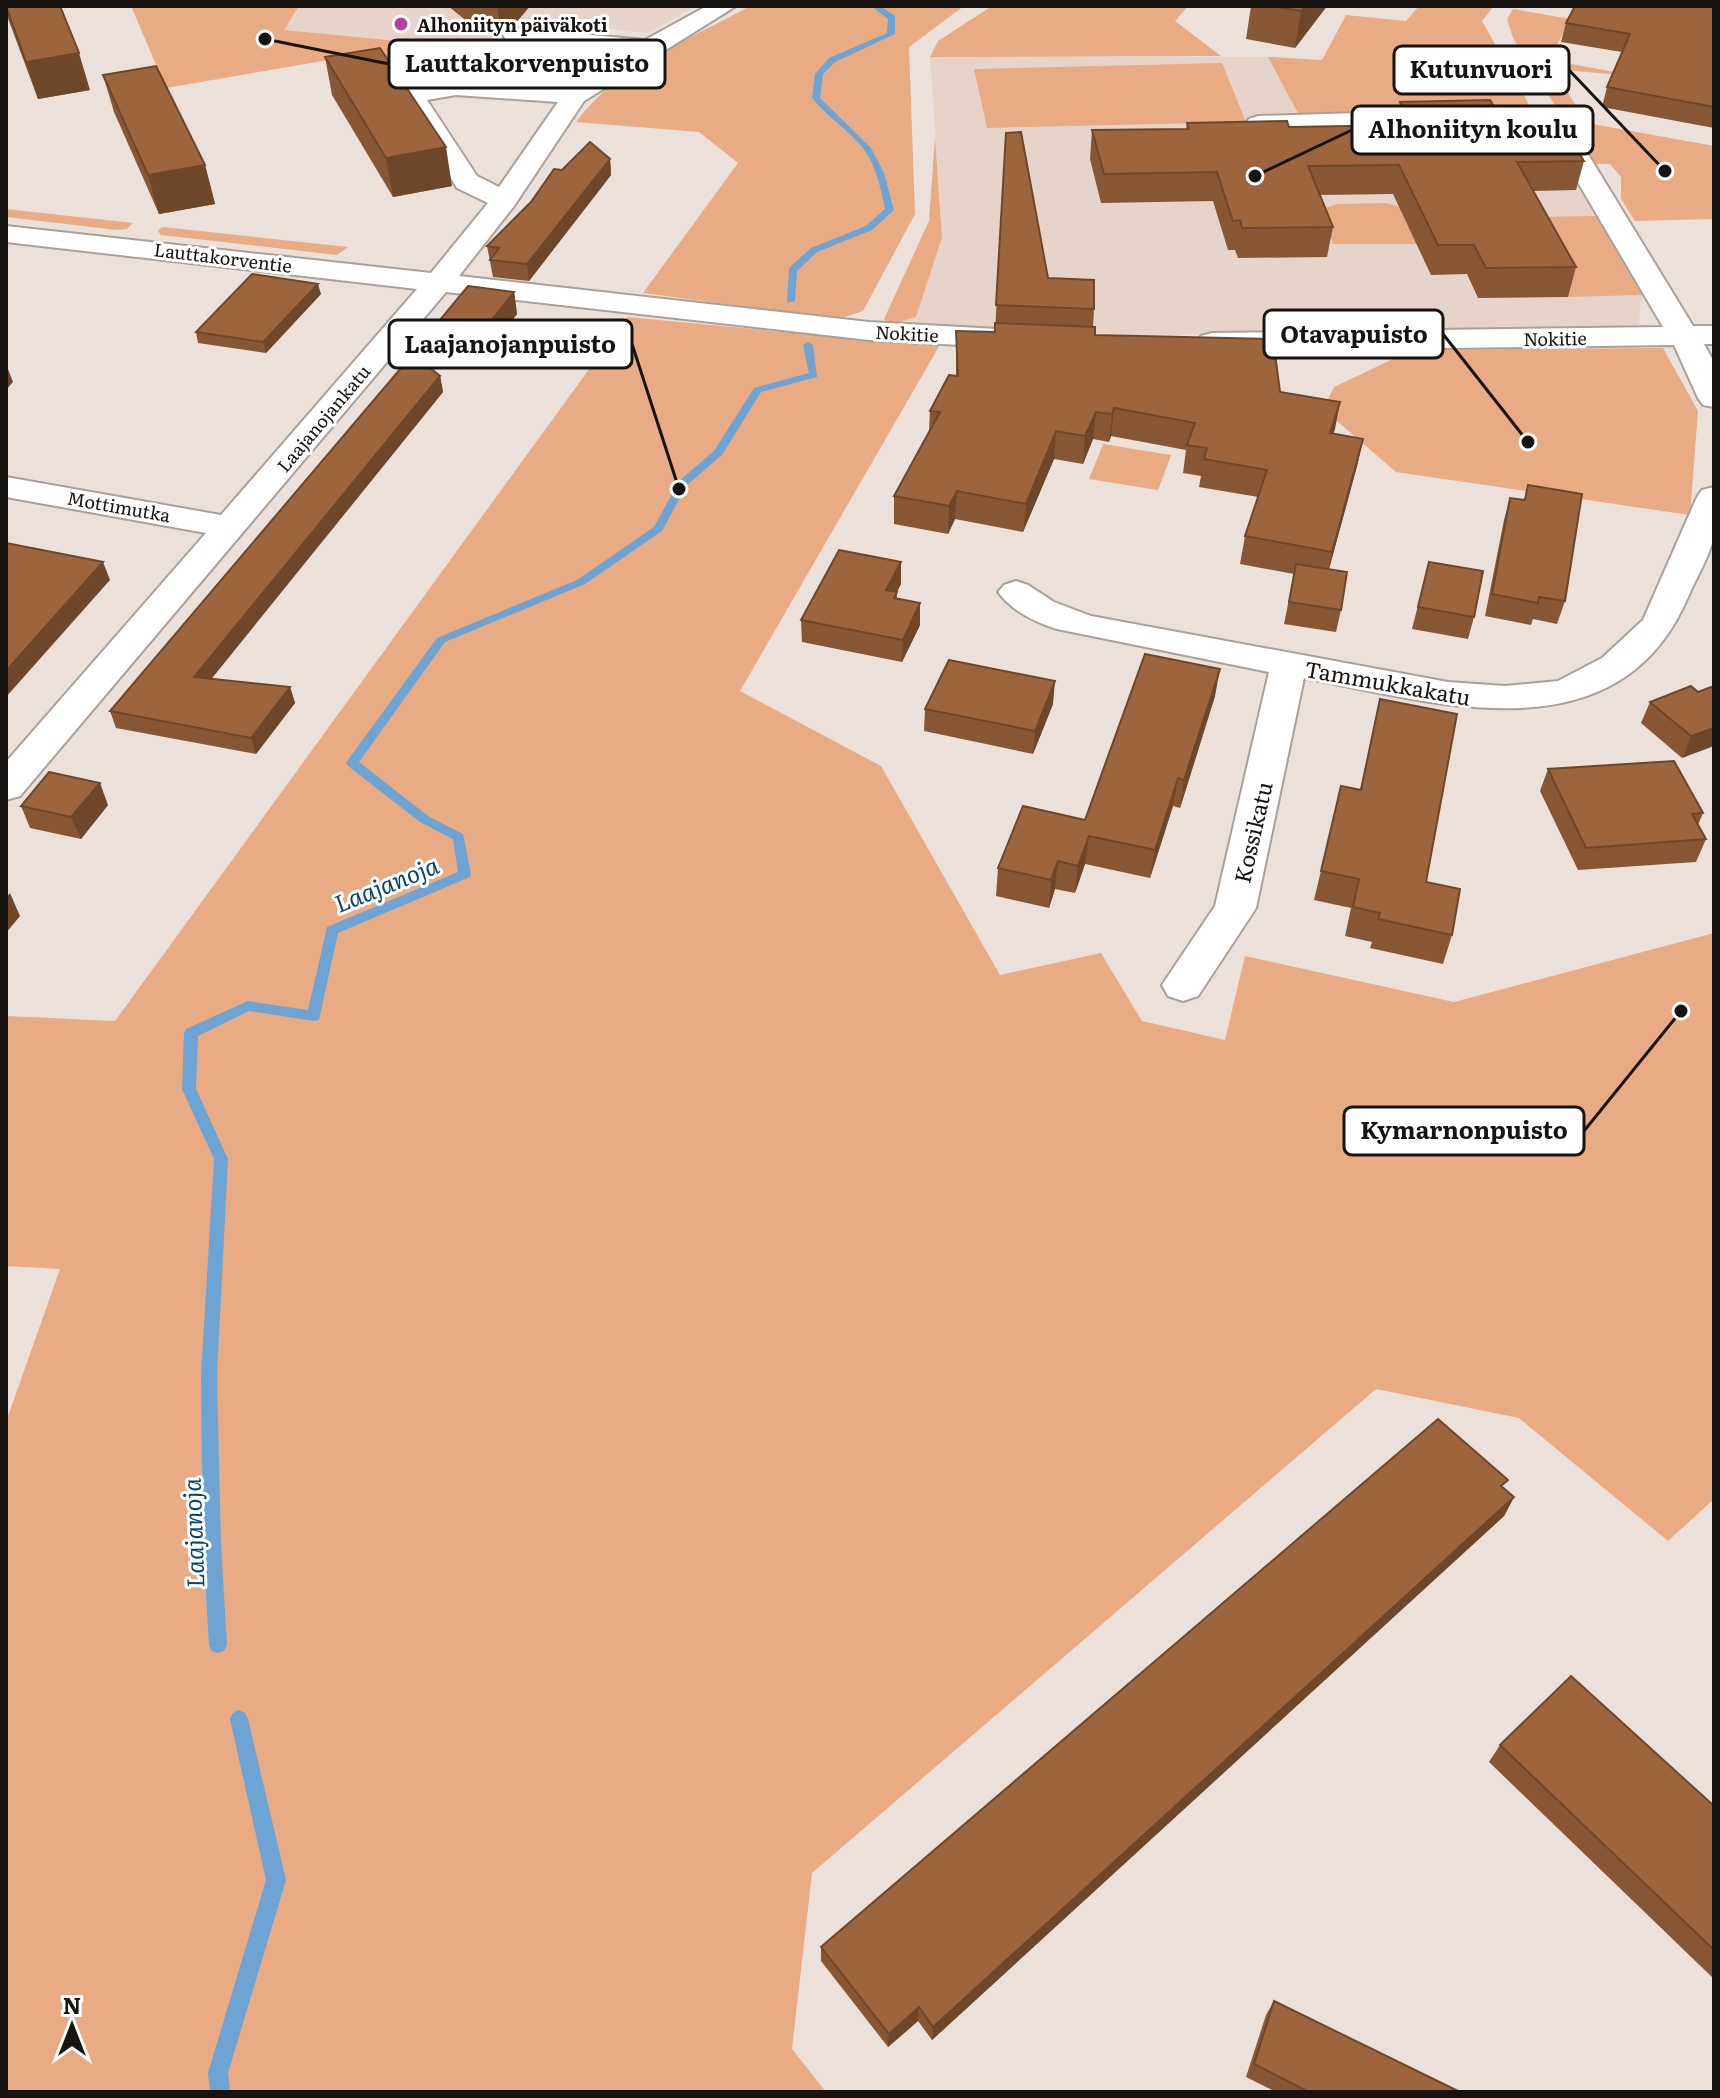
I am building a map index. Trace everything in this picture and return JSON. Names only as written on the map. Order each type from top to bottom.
[{"type":"street","name":"Laajanojankatu","points":[[6,787],[439,282],[504,200],[575,96],[649,48],[724,6]]},
{"type":"street","points":[[515,35],[649,48]]},
{"type":"street","points":[[504,200],[467,182],[412,96],[456,87],[575,96]]},
{"type":"street","points":[[1258,124],[1551,115],[1617,227],[1699,336],[1714,398]]},
{"type":"street","name":"Lauttakorventie","points":[[6,234],[439,282]]},
{"type":"street","name":"Nokitie","points":[[439,282],[869,331],[1042,340]]},
{"type":"street","name":"Nokitie","points":[[1187,342],[1699,336]]},
{"type":"street","name":"Mottimutka","points":[[6,487],[231,527]]},
{"type":"street","name":"Tammukkakatu","points":[[1016,592],[1032,606],[1056,619],[1457,696],[1531,697],[1563,692],[1591,681],[1622,661],[1659,623],[1714,497]]},
{"type":"street","name":"Kossikatu","points":[[1183,985],[1235,908],[1289,664]]},
{"type":"shaded area","points":[[131,6],[299,6],[284,30],[597,60],[568,80],[346,57],[166,88]]},
{"type":"shaded area","name":"Alhoniityn päiväkoti","points":[[299,6],[696,6],[648,33],[519,19],[488,49],[283,30]]},
{"type":"shaded area","points":[[750,6],[964,6],[909,47],[915,214],[863,311],[838,319],[643,293],[738,163],[699,132],[576,122],[593,102],[634,69]]},
{"type":"shaded area","points":[[992,6],[1188,6],[1175,21],[1221,56],[930,57],[938,41]]},
{"type":"shaded area","points":[[1419,6],[1494,6],[1482,21],[1532,110],[1300,117],[1268,57],[1322,60],[1346,15],[1406,21]]},
{"type":"shaded area","points":[[1513,9],[1571,19],[1549,60],[1642,77],[1553,69],[1587,123],[1714,146],[1714,219],[1635,221],[1621,199],[1621,177],[1610,164],[1596,164],[1588,159],[1513,38],[1507,19]]},
{"type":"shaded area","points":[[930,57],[1268,57],[1300,117],[1532,110],[1642,295],[1638,328],[1147,335],[890,325],[942,237]]},
{"type":"shaded area","points":[[1222,63],[1246,122],[987,128],[974,69]]},
{"type":"shaded area","points":[[935,137],[942,237],[916,317],[890,325],[884,319],[929,221]]},
{"type":"shaded area","points":[[1387,203],[1406,209],[1426,244],[1333,244],[1322,209],[1337,204]]},
{"type":"shaded area","points":[[6,209],[133,223],[127,229],[117,230],[6,217]]},
{"type":"shaded area","points":[[1596,216],[1642,295],[1568,297],[1524,217]]},
{"type":"shaded area","points":[[162,227],[348,247],[337,255],[161,235],[158,231]]},
{"type":"shaded area","points":[[627,317],[847,338],[941,343],[740,691],[881,766],[1000,975],[1101,953],[1142,1021],[1225,1040],[1245,956],[1454,1002],[1714,933],[1714,1499],[1668,1541],[1519,1418],[1376,1389],[812,1873],[792,2049],[826,2092],[6,2092],[6,1422],[60,1269],[6,1266],[6,1016],[115,1021]]},
{"type":"shaded area","points":[[1663,348],[1698,411],[1690,515],[1396,472],[1323,409],[1334,387],[1412,350]]},
{"type":"shaded area","points":[[1103,444],[1171,455],[1158,490],[1089,479]]},
{"type":"building","points":[[6,6],[60,6],[79,53],[26,62]]},
{"type":"building","points":[[1270,6],[1305,6],[1301,11]]},
{"type":"building","points":[[1575,6],[1714,6],[1714,107],[1607,87],[1630,34],[1566,23]]},
{"type":"building","points":[[380,48],[446,147],[386,158],[325,57]]},
{"type":"building","points":[[156,66],[205,165],[148,175],[103,75]]},
{"type":"building","points":[[1490,100],[1500,116],[1556,115],[1584,161],[1517,162],[1576,267],[1486,268],[1474,245],[1438,245],[1399,165],[1308,166],[1333,227],[1242,228],[1240,220],[1233,221],[1217,172],[1104,174],[1092,130],[1189,129],[1187,123],[1287,121],[1289,127],[1411,125],[1400,102]]},
{"type":"building","points":[[1021,132],[1048,278],[1094,280],[1094,309],[996,305],[1006,133]]},
{"type":"building","points":[[590,142],[610,159],[527,264],[490,260],[499,248],[487,246],[531,202],[554,169],[562,170]]},
{"type":"building","points":[[252,274],[318,284],[263,342],[196,332]]},
{"type":"building","points":[[468,286],[514,292],[472,345],[425,338]]},
{"type":"building","points":[[995,323],[1095,327],[1095,335],[1273,339],[1280,392],[1340,402],[1330,433],[1363,439],[1332,552],[1245,536],[1267,470],[1204,459],[1207,448],[1187,445],[1195,423],[1114,408],[1112,414],[1096,412],[1085,436],[1056,431],[1026,504],[957,491],[949,506],[894,496],[940,412],[930,411],[949,375],[958,376],[956,331],[995,332]]},
{"type":"building","points":[[413,354],[440,376],[194,677],[290,687],[251,738],[110,711]]},
{"type":"building","points":[[1528,485],[1582,494],[1565,601],[1539,597],[1538,603],[1492,594],[1510,498],[1525,500]]},
{"type":"building","points":[[6,543],[103,562],[6,671]]},
{"type":"building","points":[[839,550],[901,562],[886,590],[897,592],[894,598],[920,603],[903,640],[801,620]]},
{"type":"building","points":[[1429,562],[1483,571],[1474,617],[1418,607]]},
{"type":"building","points":[[1296,564],[1347,572],[1341,610],[1289,602]]},
{"type":"building","points":[[1145,654],[1220,669],[1184,780],[1178,778],[1155,850],[1089,836],[1078,866],[1058,861],[1051,880],[998,868],[1023,806],[1085,820]]},
{"type":"building","points":[[949,660],[1055,681],[1035,731],[925,709]]},
{"type":"building","points":[[1691,686],[1698,692],[1714,686],[1714,728],[1691,736],[1650,702]]},
{"type":"building","points":[[1380,699],[1457,714],[1426,882],[1460,889],[1452,935],[1378,919],[1380,913],[1353,907],[1359,879],[1321,871],[1341,786],[1361,790]]},
{"type":"building","points":[[1674,761],[1703,813],[1692,814],[1706,839],[1586,848],[1548,769]]},
{"type":"building","points":[[49,772],[100,783],[71,817],[21,806]]},
{"type":"building","points":[[1438,1419],[1508,1480],[1501,1486],[1514,1497],[933,2027],[919,2007],[889,2034],[821,1947]]},
{"type":"building","points":[[1571,1676],[1714,1806],[1714,1950],[1500,1745]]},
{"type":"building","points":[[1274,2001],[1460,2092],[1309,2092],[1254,2064]]},
{"type":"waterway","name":"Laajanoja","points":[[790,301],[792,270],[814,250],[869,228],[890,210],[872,155],[816,98],[819,74],[832,60],[891,34],[892,18],[875,6]]},
{"type":"waterway","name":"Laajanoja","points":[[218,1645],[212,1544],[209,1375],[221,1159],[189,1089],[191,1033],[248,1006],[314,1016],[332,930],[465,874],[459,837],[424,819],[352,763],[441,640],[581,582],[658,529],[683,483],[718,453],[757,390],[814,375],[808,345]]},
{"type":"waterway","name":"Laajanoja","points":[[220,2092],[218,2073],[276,1880],[239,1719]]},
{"type":"place","name":"Alhoniityn päiväkoti","points":[[401,24]]},
{"type":"place","name":"Lauttakorvenpuisto","points":[[265,39]]},
{"type":"place","name":"Kutunvuori","points":[[1665,171]]},
{"type":"place","name":"Alhoniityn koulu","points":[[1255,176]]},
{"type":"place","name":"Otavapuisto","points":[[1528,442]]},
{"type":"place","name":"Laajanojanpuisto","points":[[679,489]]},
{"type":"place","name":"Kymarnonpuisto","points":[[1681,1011]]}]
